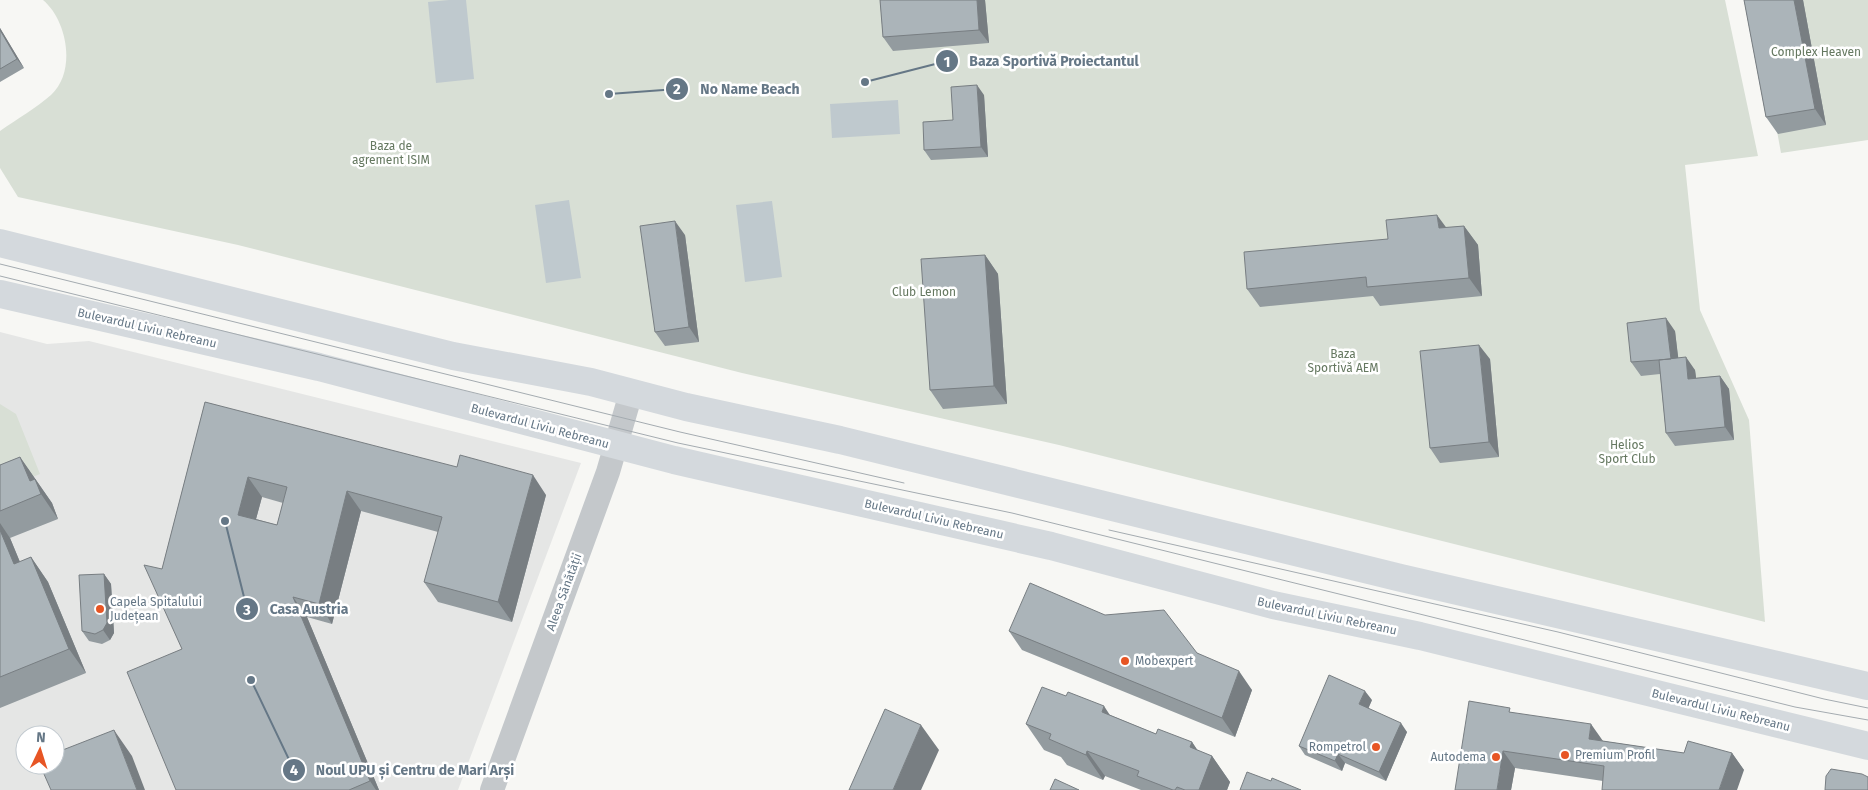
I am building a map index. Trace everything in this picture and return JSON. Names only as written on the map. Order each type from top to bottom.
[{"type":"main road","points":[[0,243],[453,356],[591,382],[686,407],[849,442],[1392,576],[1831,679],[1868,686]]},
{"type":"main road","name":"Bulevardul Liviu Rebreanu","points":[[0,294],[319,367],[616,446],[1051,546],[1273,605],[1420,636],[1868,746]]},
{"type":"street","name":"Aleea Sănătății","points":[[492,790],[605,481],[631,393]]},
{"type":"shaded area","points":[[466,0],[474,79],[436,83],[428,2]]},
{"type":"shaded area","points":[[898,100],[900,134],[832,138],[830,104]]},
{"type":"shaded area","points":[[569,200],[581,278],[546,283],[535,205]]},
{"type":"shaded area","points":[[772,201],[782,277],[745,282],[736,205]]},
{"type":"shaded area","points":[[0,332],[47,344],[89,341],[581,463],[458,790],[0,790]]},
{"type":"green space","points":[[43,0],[1725,0],[1758,156],[1685,165],[1700,310],[1749,420],[1765,622],[1059,445],[742,373],[238,245],[18,197],[0,168],[0,131],[51,95],[59,85],[64,73],[66,60],[66,46],[63,33],[58,20]]},
{"type":"green space","name":"Complex Heaven","points":[[1753,0],[1868,0],[1868,140],[1781,153]]},
{"type":"green space","points":[[0,404],[16,414],[40,474],[0,490]]},
{"type":"building","points":[[880,0],[977,0],[979,30],[883,37]]},
{"type":"building","points":[[1744,0],[1794,0],[1815,109],[1766,117]]},
{"type":"building","points":[[0,30],[17,59],[0,69]]},
{"type":"building","points":[[977,85],[981,147],[924,150],[923,122],[953,120],[951,87]]},
{"type":"building","points":[[1437,215],[1439,228],[1464,226],[1469,278],[1367,287],[1366,277],[1247,289],[1244,252],[1388,239],[1386,220]]},
{"type":"building","points":[[675,221],[689,327],[655,332],[640,226]]},
{"type":"building","points":[[985,255],[994,386],[930,390],[921,259]]},
{"type":"building","points":[[1666,318],[1671,359],[1631,362],[1627,323]]},
{"type":"building","points":[[1479,345],[1489,442],[1430,448],[1420,351]]},
{"type":"building","points":[[1686,357],[1688,379],[1720,376],[1725,427],[1666,433],[1659,360]]},
{"type":"building","points":[[205,402],[457,467],[460,455],[533,475],[498,602],[424,582],[442,517],[347,491],[319,604],[293,597],[370,781],[349,790],[176,790],[127,672],[182,649],[144,565],[162,569]],"holes":[[[248,477],[287,487],[277,525],[238,515]]]},
{"type":"building","points":[[20,457],[30,481],[35,479],[41,494],[0,511],[0,465]]},
{"type":"building","points":[[0,530],[14,564],[31,557],[69,649],[0,677]]},
{"type":"building","name":"Capela Spitalului Județean","points":[[104,574],[107,623],[103,630],[95,634],[82,631],[79,575]]},
{"type":"building","name":"Mobexpert","points":[[1030,583],[1105,615],[1164,610],[1197,653],[1239,671],[1222,718],[1009,631]]},
{"type":"building","points":[[1329,675],[1365,691],[1359,704],[1401,723],[1379,772],[1338,754],[1335,761],[1299,746]]},
{"type":"building","points":[[1042,687],[1066,696],[1068,692],[1104,706],[1102,712],[1156,734],[1158,729],[1192,742],[1190,747],[1212,756],[1199,790],[1185,790],[1177,787],[1173,790],[1137,776],[1139,771],[1087,751],[1086,755],[1049,739],[1051,734],[1026,724]]},
{"type":"building","points":[[1469,701],[1510,708],[1509,712],[1591,724],[1589,739],[1684,753],[1688,741],[1732,753],[1719,790],[1602,790],[1604,766],[1503,751],[1497,790],[1455,790]]},
{"type":"building","points":[[885,709],[921,725],[893,790],[849,790]]},
{"type":"building","points":[[114,730],[137,790],[51,790],[44,775],[65,775],[65,749]]},
{"type":"building","points":[[1831,769],[1862,774],[1868,777],[1868,790],[1825,790],[1826,776]]},
{"type":"building","points":[[1247,772],[1271,781],[1272,778],[1301,790],[1240,790]]},
{"type":"building","points":[[1055,779],[1079,790],[1050,790]]},
{"type":"tram line","points":[[0,264],[680,432],[904,483]]},
{"type":"tram line","points":[[0,276],[678,443],[1012,513],[1795,707],[1868,720]]},
{"type":"tram line","points":[[1109,530],[1558,632],[1824,699],[1868,708]]},
{"type":"place","name":"Baza Sportivă Proiectantul","points":[[865,82]]},
{"type":"place","name":"No Name Beach","points":[[609,94]]},
{"type":"place","name":"Casa Austria","points":[[225,521]]},
{"type":"place","name":"Capela Spitalului Județean","points":[[100,609]]},
{"type":"place","name":"Mobexpert","points":[[1125,661]]},
{"type":"place","name":"Noul UPU și Centru de Mari Arși","points":[[251,680]]},
{"type":"place","name":"Rompetrol","points":[[1376,747]]},
{"type":"place","name":"Premium Profil","points":[[1565,755]]},
{"type":"place","name":"Autodema","points":[[1496,757]]},
{"type":"park label","name":"Baza de agrement ISIM","points":[[391,153]]},
{"type":"park label","name":"Club Lemon","points":[[924,292]]},
{"type":"park label","name":"Baza Sportivă AEM","points":[[1343,361]]},
{"type":"park label","name":"Helios Sport Club","points":[[1627,452]]}]
